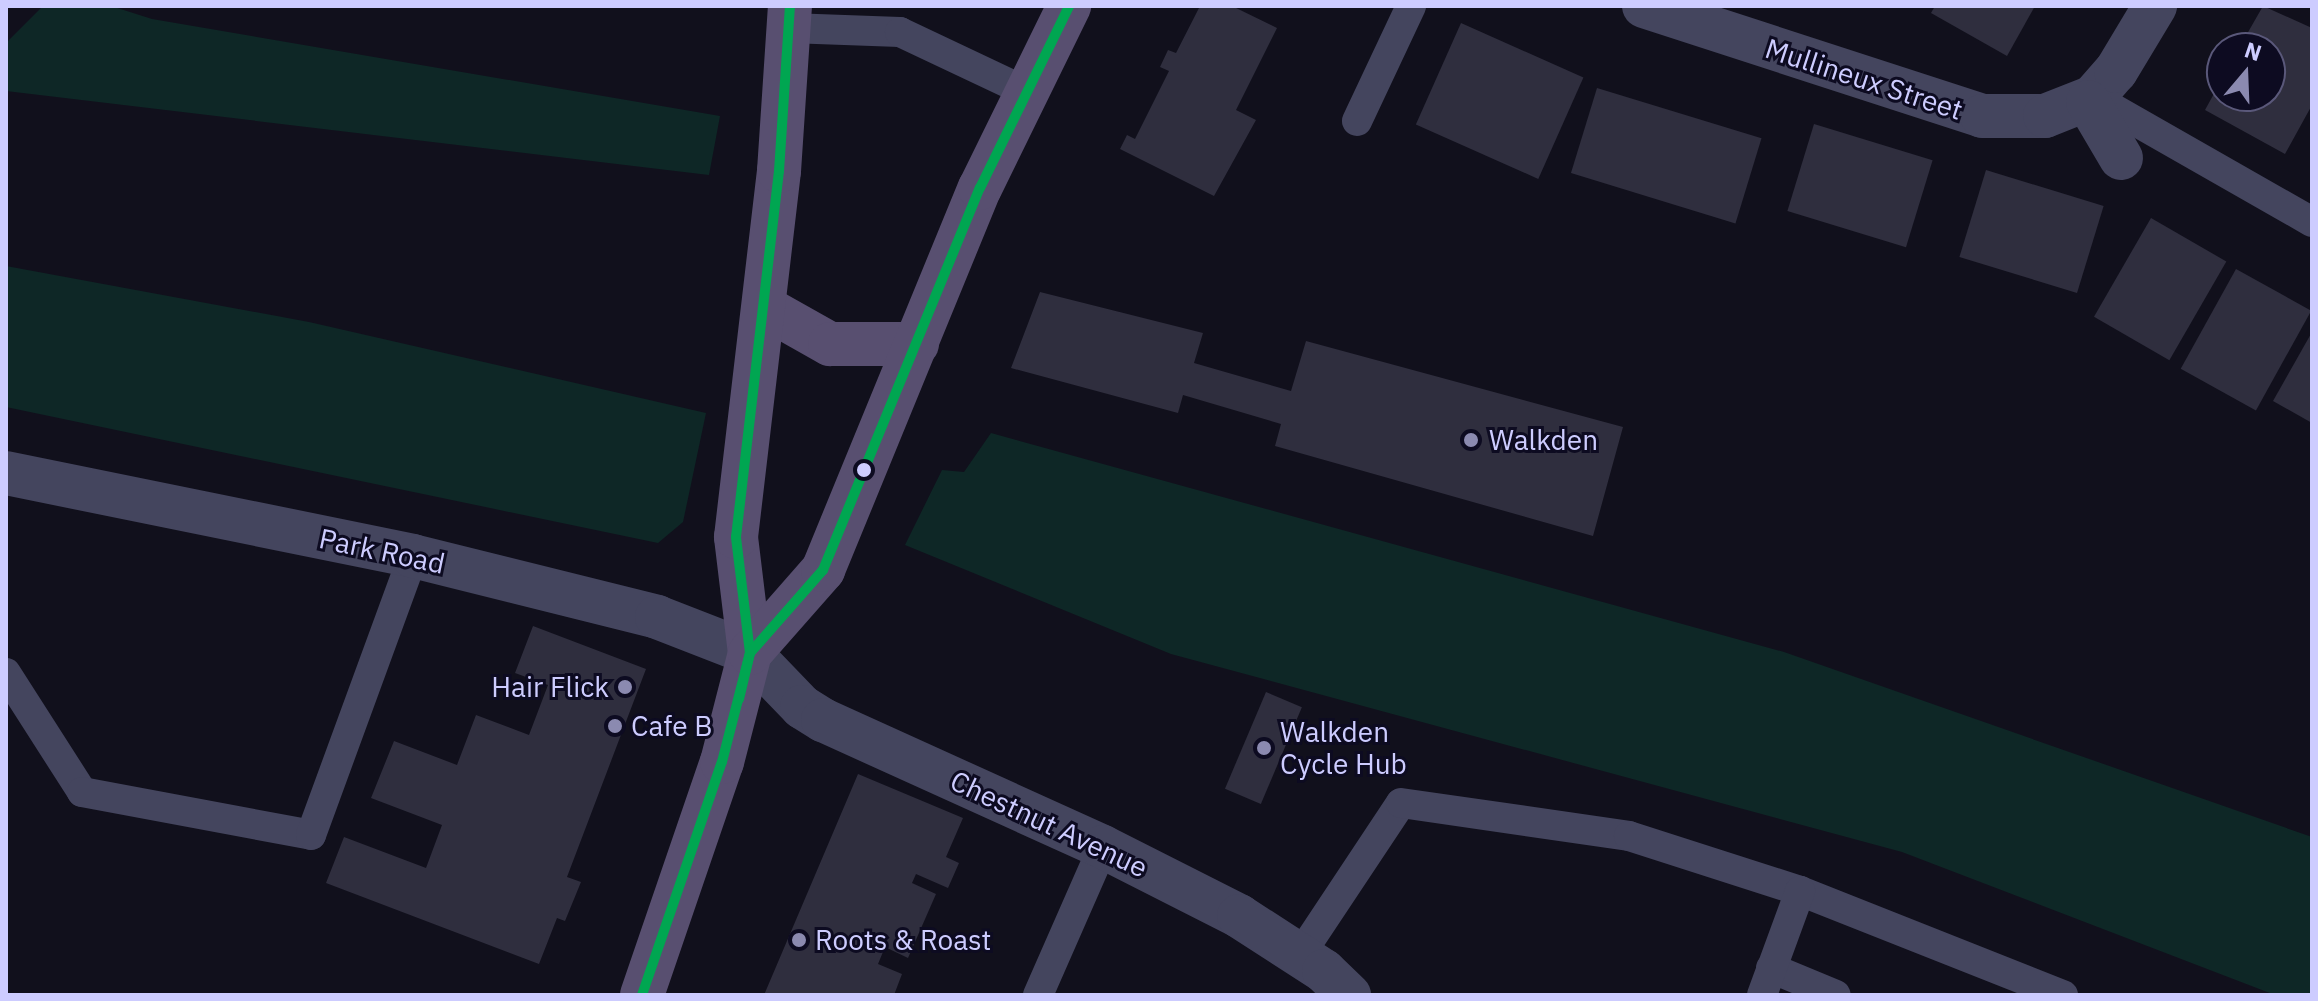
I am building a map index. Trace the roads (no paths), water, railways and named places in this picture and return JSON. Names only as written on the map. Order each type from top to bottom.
[{"type":"main road","points":[[750,653],[823,570],[980,188],[1069,6]]},
{"type":"main road","points":[[642,995],[722,762],[750,653],[736,537],[764,307],[790,17]]},
{"type":"main road","points":[[764,307],[830,344],[917,344]]},
{"type":"street","name":"Mullineux Street","points":[[1644,6],[1982,116],[2045,116],[2091,100]]},
{"type":"street","points":[[2121,158],[2091,100],[2116,71],[2155,6]]},
{"type":"street","name":"Park Road","points":[[6,473],[413,556],[657,617],[750,653]]},
{"type":"street","name":"Chestnut Avenue","points":[[750,653],[802,707],[823,720],[1103,847],[1239,916],[1300,955],[1349,995]]},
{"type":"lane","points":[[1357,121],[1411,6]]},
{"type":"lane","points":[[790,17],[900,32],[1027,92]]},
{"type":"lane","points":[[2091,100],[2312,222]]},
{"type":"lane","points":[[6,673],[82,792],[311,835],[413,556]]},
{"type":"lane","points":[[1300,955],[1401,803],[1629,836],[1800,891],[2063,995]]},
{"type":"lane","points":[[1038,995],[1103,847]]},
{"type":"lane","points":[[1800,891],[1766,982],[1836,995]]},
{"type":"place","name":"Walkden","points":[[1471,440]]},
{"type":"place","name":"Hair Flick","points":[[625,687]]},
{"type":"place","name":"Cafe B","points":[[615,726]]},
{"type":"place","name":"Walkden Cycle Hub","points":[[1264,748]]},
{"type":"place","name":"Roots & Roast","points":[[799,940]]}]
